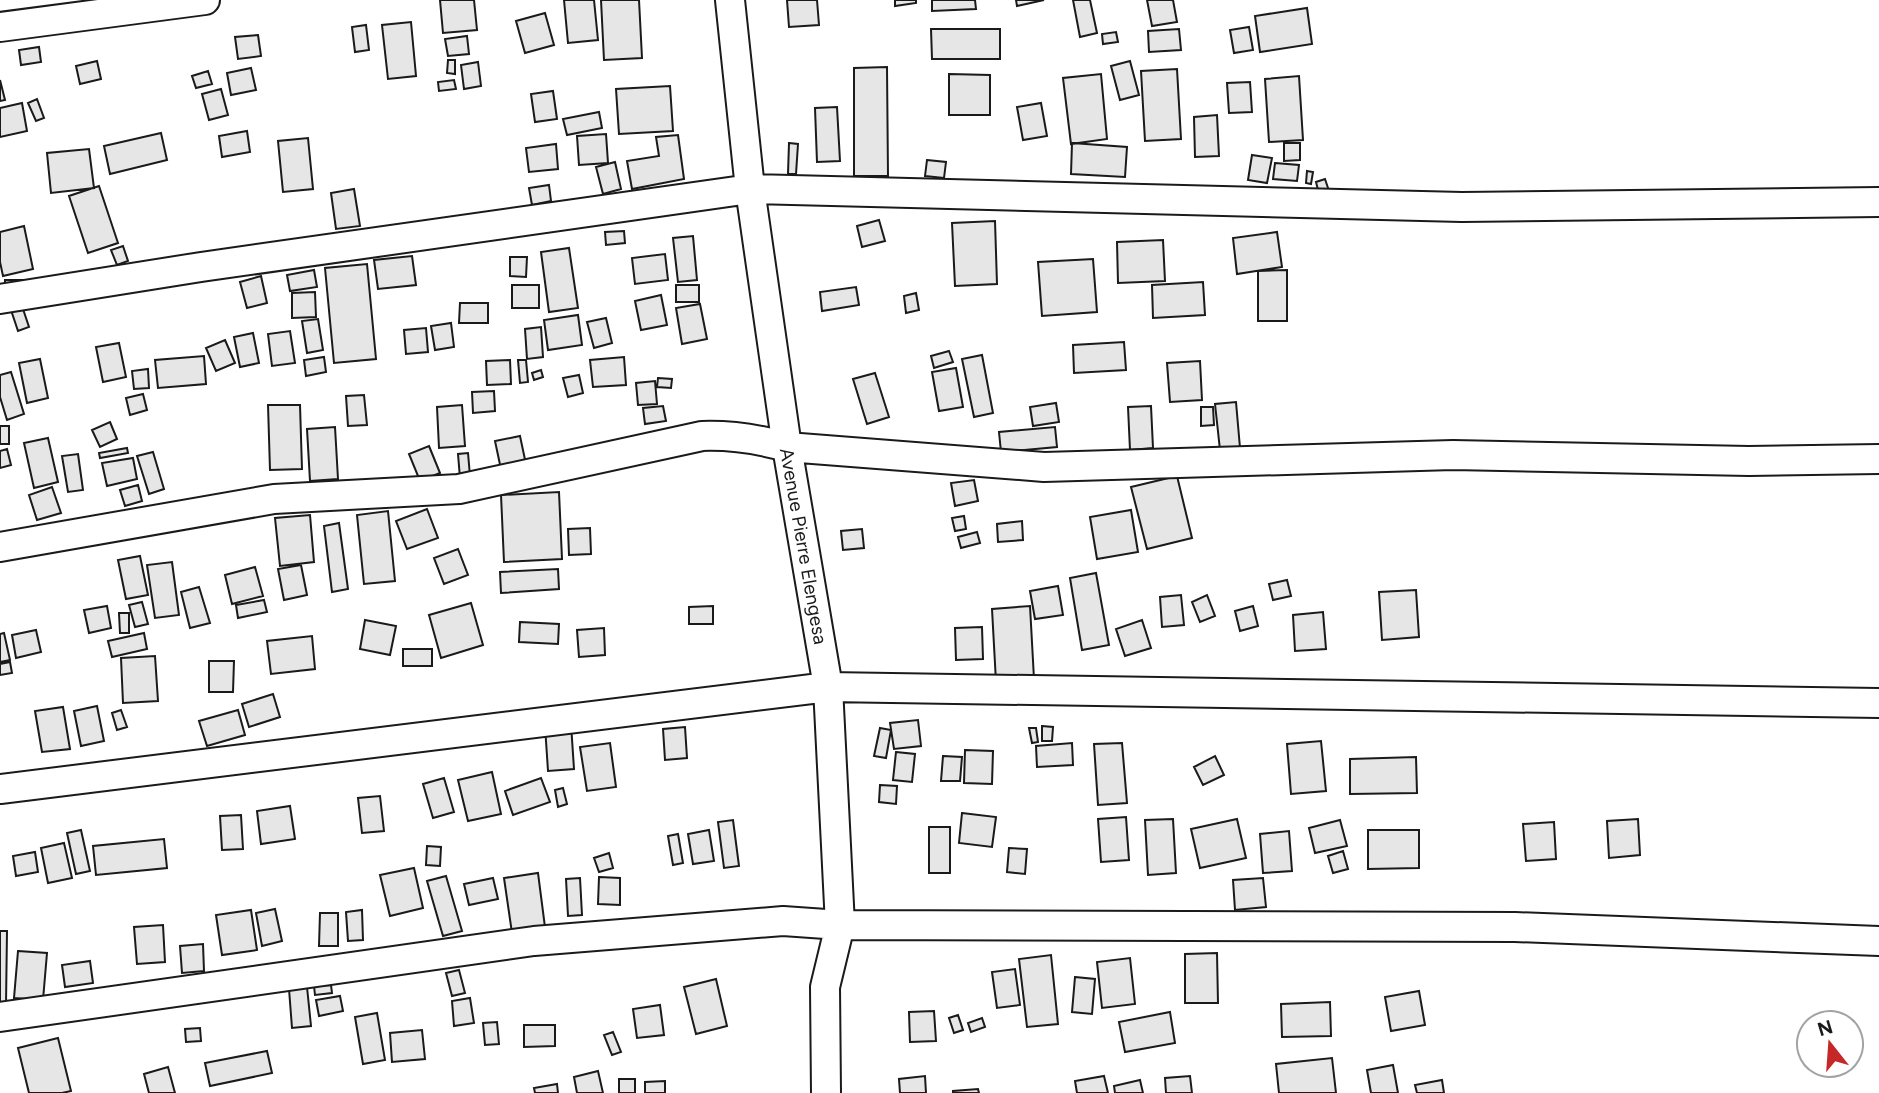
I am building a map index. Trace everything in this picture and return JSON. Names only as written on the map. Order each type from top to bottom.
[{"type":"street","points":[[0,27],[205,0]]},
{"type":"street","name":"Avenue Pierre Elengesa","points":[[730,0],[750,189],[787,447],[828,687],[839,925],[825,987],[826,1093]]},
{"type":"street","points":[[0,299],[201,267],[750,189],[1462,207],[1879,202]]},
{"type":"street","points":[[0,547],[274,499],[459,489],[702,436],[732,435],[787,447],[1044,467],[1453,455],[1749,461],[1879,459]]},
{"type":"street","points":[[0,789],[828,687],[1879,703]]},
{"type":"street","points":[[0,1017],[534,941],[783,921],[839,925],[1515,927],[1879,941]]},
{"type":"building","points":[[440,0],[474,0],[477,30],[443,33]]},
{"type":"building","points":[[564,0],[594,0],[598,40],[568,43]]},
{"type":"building","points":[[601,0],[639,0],[642,58],[604,60]]},
{"type":"building","points":[[787,0],[817,0],[819,25],[789,27]]},
{"type":"building","points":[[895,0],[916,0],[916,3],[895,6]]},
{"type":"building","points":[[932,0],[975,0],[976,9],[932,11]]},
{"type":"building","points":[[1016,0],[1044,0],[1017,6]]},
{"type":"building","points":[[1073,0],[1090,0],[1097,33],[1080,37]]},
{"type":"building","points":[[1147,0],[1173,0],[1177,22],[1152,26]]},
{"type":"building","points":[[1307,8],[1312,44],[1260,52],[1255,16]]},
{"type":"building","points":[[545,13],[554,45],[525,53],[516,21]]},
{"type":"building","points":[[411,22],[416,76],[388,79],[382,25]]},
{"type":"building","points":[[366,25],[369,50],[355,52],[352,27]]},
{"type":"building","points":[[1249,27],[1253,50],[1234,53],[1230,30]]},
{"type":"building","points":[[931,29],[1000,29],[1000,59],[932,59]]},
{"type":"building","points":[[1179,29],[1181,50],[1149,52],[1148,31]]},
{"type":"building","points":[[1116,32],[1118,42],[1103,44],[1102,34]]},
{"type":"building","points":[[258,35],[261,56],[238,59],[235,37]]},
{"type":"building","points":[[467,36],[469,54],[448,56],[445,39]]},
{"type":"building","points":[[39,47],[41,62],[21,65],[19,50]]},
{"type":"building","points":[[448,60],[455,60],[455,74],[447,73]]},
{"type":"building","points":[[97,61],[101,79],[80,84],[76,66]]},
{"type":"building","points":[[1130,61],[1139,95],[1120,100],[1111,66]]},
{"type":"building","points":[[478,62],[481,86],[464,89],[461,65]]},
{"type":"building","points":[[887,67],[888,176],[854,176],[854,68]]},
{"type":"building","points":[[251,68],[256,90],[231,95],[227,73]]},
{"type":"building","points":[[1177,69],[1181,139],[1145,141],[1141,71]]},
{"type":"building","points":[[208,71],[212,84],[196,88],[192,76]]},
{"type":"building","points":[[949,74],[990,75],[990,115],[949,115]]},
{"type":"building","points":[[1101,74],[1107,139],[1071,144],[1063,78]]},
{"type":"building","points":[[1299,76],[1303,140],[1269,142],[1265,79]]},
{"type":"building","points":[[0,80],[5,100],[0,101]]},
{"type":"building","points":[[454,80],[456,89],[439,91],[438,82]]},
{"type":"building","points":[[1250,82],[1252,112],[1229,113],[1227,83]]},
{"type":"building","points":[[670,86],[673,131],[619,134],[616,89]]},
{"type":"building","points":[[221,89],[228,115],[209,120],[202,94]]},
{"type":"building","points":[[553,91],[557,119],[535,122],[531,94]]},
{"type":"building","points":[[37,99],[44,118],[36,121],[28,103]]},
{"type":"building","points":[[22,103],[27,131],[0,137],[0,108]]},
{"type":"building","points":[[1041,103],[1047,136],[1023,140],[1017,107]]},
{"type":"building","points":[[837,107],[840,161],[817,162],[815,108]]},
{"type":"building","points":[[599,112],[602,128],[567,135],[563,119]]},
{"type":"building","points":[[1217,115],[1219,156],[1195,157],[1194,117]]},
{"type":"building","points":[[247,131],[250,152],[222,157],[219,136]]},
{"type":"building","points":[[161,133],[167,160],[110,174],[104,146]]},
{"type":"building","points":[[606,134],[608,163],[579,165],[577,136]]},
{"type":"building","points":[[678,135],[684,179],[632,189],[627,161],[659,156],[656,137]]},
{"type":"building","points":[[308,138],[313,189],[283,192],[278,141]]},
{"type":"building","points":[[789,143],[798,144],[796,174],[788,174]]},
{"type":"building","points":[[1072,143],[1127,147],[1125,177],[1071,174]]},
{"type":"building","points":[[1284,143],[1300,143],[1300,160],[1284,161]]},
{"type":"building","points":[[556,144],[558,169],[529,172],[526,148]]},
{"type":"building","points":[[89,149],[94,188],[51,193],[47,153]]},
{"type":"building","points":[[1252,155],[1272,158],[1267,183],[1248,180]]},
{"type":"building","points":[[927,160],[946,162],[944,178],[925,176]]},
{"type":"building","points":[[615,162],[621,189],[603,194],[596,167]]},
{"type":"building","points":[[1275,163],[1299,165],[1297,181],[1273,179]]},
{"type":"building","points":[[1307,171],[1313,172],[1311,184],[1306,183]]},
{"type":"building","points":[[1325,179],[1329,191],[1319,194],[1316,182]]},
{"type":"building","points":[[549,185],[551,201],[532,205],[529,188]]},
{"type":"building","points":[[99,186],[118,243],[88,253],[69,196]]},
{"type":"building","points":[[354,189],[360,226],[336,229],[331,193]]},
{"type":"building","points":[[879,220],[885,241],[862,247],[857,226]]},
{"type":"building","points":[[995,221],[997,284],[955,286],[952,223]]},
{"type":"building","points":[[24,226],[33,269],[3,276],[0,232]]},
{"type":"building","points":[[624,231],[625,243],[606,245],[605,232]]},
{"type":"building","points":[[1277,232],[1282,267],[1237,274],[1233,238]]},
{"type":"building","points":[[693,236],[697,280],[678,282],[673,238]]},
{"type":"building","points":[[1163,240],[1165,281],[1118,283],[1117,242]]},
{"type":"building","points":[[123,246],[128,261],[117,265],[111,250]]},
{"type":"building","points":[[569,248],[578,308],[549,312],[541,252]]},
{"type":"building","points":[[665,254],[668,280],[635,284],[632,258]]},
{"type":"building","points":[[412,256],[416,285],[378,289],[374,260]]},
{"type":"building","points":[[510,257],[527,257],[526,277],[510,276]]},
{"type":"building","points":[[1093,259],[1097,312],[1042,316],[1038,262]]},
{"type":"building","points":[[367,264],[376,359],[334,363],[325,268]]},
{"type":"building","points":[[314,270],[317,287],[290,291],[287,275]]},
{"type":"building","points":[[1287,270],[1287,321],[1258,321],[1258,271]]},
{"type":"building","points":[[261,276],[267,303],[247,308],[240,282]]},
{"type":"building","points":[[5,280],[33,280],[5,288]]},
{"type":"building","points":[[1203,282],[1205,315],[1153,318],[1152,285]]},
{"type":"building","points":[[512,285],[539,285],[539,308],[512,308]]},
{"type":"building","points":[[676,285],[699,285],[699,302],[676,302]]},
{"type":"building","points":[[856,287],[859,305],[822,311],[820,292]]},
{"type":"building","points":[[315,292],[316,317],[292,318],[292,293]]},
{"type":"building","points":[[916,293],[919,310],[906,313],[904,296]]},
{"type":"building","points":[[661,295],[667,325],[641,330],[635,301]]},
{"type":"building","points":[[21,303],[29,327],[18,331],[10,307]]},
{"type":"building","points":[[460,303],[488,303],[488,323],[459,323]]},
{"type":"building","points":[[700,304],[707,339],[682,344],[676,308]]},
{"type":"building","points":[[578,315],[582,345],[548,350],[544,320]]},
{"type":"building","points":[[606,318],[612,343],[594,348],[587,322]]},
{"type":"building","points":[[318,319],[323,350],[307,353],[302,321]]},
{"type":"building","points":[[451,323],[454,347],[435,350],[431,326]]},
{"type":"building","points":[[541,327],[543,357],[527,359],[525,329]]},
{"type":"building","points":[[426,328],[428,352],[406,354],[404,330]]},
{"type":"building","points":[[290,331],[295,363],[272,366],[268,334]]},
{"type":"building","points":[[253,333],[259,363],[240,367],[234,337]]},
{"type":"building","points":[[225,340],[235,363],[216,371],[206,348]]},
{"type":"building","points":[[1124,342],[1126,370],[1074,373],[1073,345]]},
{"type":"building","points":[[119,343],[126,377],[103,382],[96,347]]},
{"type":"building","points":[[949,351],[953,362],[934,368],[931,356]]},
{"type":"building","points":[[982,355],[993,413],[974,417],[962,359]]},
{"type":"building","points":[[204,356],[206,384],[158,388],[155,360]]},
{"type":"building","points":[[324,357],[326,372],[306,376],[304,360]]},
{"type":"building","points":[[624,357],[626,385],[593,387],[590,360]]},
{"type":"building","points":[[40,359],[48,398],[27,403],[19,363]]},
{"type":"building","points":[[510,360],[511,384],[487,385],[486,361]]},
{"type":"building","points":[[518,360],[526,360],[528,382],[520,383]]},
{"type":"building","points":[[1200,361],[1202,400],[1170,402],[1167,363]]},
{"type":"building","points":[[956,368],[963,407],[939,411],[932,372]]},
{"type":"building","points":[[148,369],[149,388],[134,389],[132,371]]},
{"type":"building","points":[[541,370],[543,377],[534,380],[532,373]]},
{"type":"building","points":[[11,372],[24,414],[7,420],[0,397],[0,375]]},
{"type":"building","points":[[875,373],[889,417],[867,424],[853,379]]},
{"type":"building","points":[[579,375],[583,393],[568,397],[563,378]]},
{"type":"building","points":[[658,378],[672,379],[671,388],[657,387]]},
{"type":"building","points":[[655,381],[657,404],[638,405],[636,383]]},
{"type":"building","points":[[494,391],[495,411],[473,413],[472,392]]},
{"type":"building","points":[[143,394],[147,410],[130,415],[126,398]]},
{"type":"building","points":[[364,395],[367,425],[348,426],[346,396]]},
{"type":"building","points":[[1236,402],[1240,448],[1220,450],[1215,404]]},
{"type":"building","points":[[1056,403],[1059,422],[1033,426],[1030,407]]},
{"type":"building","points":[[268,405],[300,405],[302,469],[270,470]]},
{"type":"building","points":[[462,405],[465,446],[439,448],[437,407]]},
{"type":"building","points":[[663,406],[666,421],[645,424],[643,408]]},
{"type":"building","points":[[1151,406],[1153,448],[1130,450],[1128,407]]},
{"type":"building","points":[[1201,407],[1213,407],[1214,425],[1201,426]]},
{"type":"building","points":[[110,422],[117,439],[100,447],[92,430]]},
{"type":"building","points":[[0,426],[9,426],[9,444],[0,444]]},
{"type":"building","points":[[335,427],[338,479],[310,481],[307,429]]},
{"type":"building","points":[[1055,427],[1057,447],[1001,452],[999,432]]},
{"type":"building","points":[[520,436],[527,469],[502,474],[495,441]]},
{"type":"building","points":[[48,438],[58,482],[34,488],[24,443]]},
{"type":"building","points":[[429,446],[440,473],[420,481],[409,454]]},
{"type":"building","points":[[127,448],[128,453],[100,458],[99,453]]},
{"type":"building","points":[[7,449],[11,465],[0,468],[0,451]]},
{"type":"building","points":[[153,452],[164,489],[149,494],[137,456]]},
{"type":"building","points":[[468,453],[470,476],[460,478],[458,454]]},
{"type":"building","points":[[78,454],[83,490],[68,492],[62,456]]},
{"type":"building","points":[[133,458],[137,479],[107,486],[102,463]]},
{"type":"building","points":[[1177,476],[1192,538],[1147,549],[1131,487]]},
{"type":"building","points":[[974,480],[978,501],[955,506],[951,483]]},
{"type":"building","points":[[138,485],[142,501],[125,506],[120,490]]},
{"type":"building","points":[[52,487],[61,513],[37,520],[29,495]]},
{"type":"building","points":[[559,492],[562,559],[504,562],[501,495]]},
{"type":"building","points":[[427,509],[438,538],[407,549],[396,521]]},
{"type":"building","points":[[1131,510],[1138,552],[1097,559],[1090,517]]},
{"type":"building","points":[[388,511],[395,581],[364,584],[357,515]]},
{"type":"building","points":[[310,515],[314,562],[280,566],[275,518]]},
{"type":"building","points":[[964,516],[966,529],[955,531],[952,518]]},
{"type":"building","points":[[1022,521],[1023,540],[998,542],[997,524]]},
{"type":"building","points":[[339,523],[348,589],[332,592],[324,526]]},
{"type":"building","points":[[590,528],[591,554],[569,555],[568,529]]},
{"type":"building","points":[[862,529],[864,548],[843,550],[841,531]]},
{"type":"building","points":[[977,532],[980,543],[961,548],[958,537]]},
{"type":"building","points":[[458,549],[468,575],[444,584],[434,558]]},
{"type":"building","points":[[140,556],[148,595],[126,599],[118,560]]},
{"type":"building","points":[[172,562],[179,615],[155,618],[147,565]]},
{"type":"building","points":[[301,565],[307,595],[284,600],[278,569]]},
{"type":"building","points":[[255,567],[263,596],[232,604],[225,575]]},
{"type":"building","points":[[558,569],[559,589],[501,593],[500,572]]},
{"type":"building","points":[[1096,573],[1109,645],[1082,650],[1070,578]]},
{"type":"building","points":[[1287,580],[1291,596],[1273,600],[1269,584]]},
{"type":"building","points":[[1058,586],[1063,615],[1035,619],[1030,591]]},
{"type":"building","points":[[199,587],[210,623],[190,628],[181,592]]},
{"type":"building","points":[[1416,590],[1419,637],[1382,640],[1379,592]]},
{"type":"building","points":[[1181,595],[1184,625],[1162,627],[1160,597]]},
{"type":"building","points":[[1207,595],[1215,616],[1200,622],[1192,602]]},
{"type":"building","points":[[264,600],[267,612],[238,618],[236,605]]},
{"type":"building","points":[[142,602],[148,624],[135,627],[129,605]]},
{"type":"building","points":[[471,603],[483,645],[441,658],[429,615]]},
{"type":"building","points":[[107,606],[111,628],[89,633],[84,610]]},
{"type":"building","points":[[713,606],[713,624],[689,624],[689,607]]},
{"type":"building","points":[[1030,606],[1034,679],[996,682],[992,609]]},
{"type":"building","points":[[1253,606],[1258,626],[1240,631],[1235,611]]},
{"type":"building","points":[[1323,612],[1326,649],[1295,651],[1293,615]]},
{"type":"building","points":[[119,613],[129,613],[129,633],[120,633]]},
{"type":"building","points":[[365,620],[396,626],[390,655],[360,649]]},
{"type":"building","points":[[1142,620],[1151,648],[1125,656],[1116,629]]},
{"type":"building","points":[[520,622],[559,624],[558,644],[519,642]]},
{"type":"building","points":[[982,627],[983,659],[956,660],[955,628]]},
{"type":"building","points":[[604,628],[605,655],[579,657],[577,630]]},
{"type":"building","points":[[36,630],[41,652],[16,658],[12,635]]},
{"type":"building","points":[[4,633],[10,660],[0,662],[0,634]]},
{"type":"building","points":[[144,633],[147,649],[112,657],[108,641]]},
{"type":"building","points":[[312,636],[315,669],[271,674],[267,641]]},
{"type":"building","points":[[403,649],[432,649],[432,666],[403,666]]},
{"type":"building","points":[[155,656],[158,701],[123,703],[121,658]]},
{"type":"building","points":[[209,661],[234,661],[233,692],[209,692]]},
{"type":"building","points":[[10,662],[12,673],[0,675],[0,664]]},
{"type":"building","points":[[273,694],[280,717],[249,727],[242,704]]},
{"type":"building","points":[[97,706],[104,741],[81,746],[74,711]]},
{"type":"building","points":[[63,707],[70,749],[42,752],[35,711]]},
{"type":"building","points":[[121,710],[127,727],[117,730],[112,713]]},
{"type":"building","points":[[238,710],[245,735],[207,746],[199,721]]},
{"type":"building","points":[[918,720],[921,746],[894,749],[890,723]]},
{"type":"building","points":[[571,724],[574,769],[548,771],[545,726]]},
{"type":"building","points":[[1042,726],[1053,727],[1052,741],[1042,741]]},
{"type":"building","points":[[685,727],[687,758],[665,760],[663,729]]},
{"type":"building","points":[[880,728],[891,730],[886,758],[874,756]]},
{"type":"building","points":[[1029,728],[1036,728],[1038,742],[1032,743]]},
{"type":"building","points":[[1321,741],[1326,791],[1291,794],[1287,744]]},
{"type":"building","points":[[610,743],[616,787],[587,791],[580,747]]},
{"type":"building","points":[[1072,743],[1073,765],[1037,767],[1036,746]]},
{"type":"building","points":[[1122,743],[1127,803],[1098,805],[1094,744]]},
{"type":"building","points":[[965,750],[993,751],[992,784],[964,783]]},
{"type":"building","points":[[896,752],[915,754],[912,782],[893,780]]},
{"type":"building","points":[[943,756],[962,757],[960,781],[941,781]]},
{"type":"building","points":[[1215,756],[1224,775],[1203,785],[1194,767]]},
{"type":"building","points":[[1416,757],[1417,793],[1350,794],[1350,759]]},
{"type":"building","points":[[492,772],[501,814],[468,821],[458,780]]},
{"type":"building","points":[[444,778],[454,812],[433,818],[423,784]]},
{"type":"building","points":[[541,778],[550,802],[513,815],[505,791]]},
{"type":"building","points":[[880,785],[897,786],[896,804],[879,802]]},
{"type":"building","points":[[563,788],[567,804],[558,807],[555,790]]},
{"type":"building","points":[[380,796],[384,831],[362,833],[358,798]]},
{"type":"building","points":[[290,806],[295,839],[261,844],[257,811]]},
{"type":"building","points":[[962,813],[996,817],[992,847],[959,843]]},
{"type":"building","points":[[241,815],[243,849],[222,850],[220,816]]},
{"type":"building","points":[[1126,817],[1129,860],[1101,862],[1098,819]]},
{"type":"building","points":[[1173,819],[1176,873],[1148,875],[1145,820]]},
{"type":"building","points":[[1237,819],[1246,858],[1200,868],[1191,829]]},
{"type":"building","points":[[1638,819],[1640,855],[1609,858],[1607,821]]},
{"type":"building","points":[[733,820],[739,866],[724,868],[718,822]]},
{"type":"building","points":[[1340,820],[1347,846],[1315,853],[1309,828]]},
{"type":"building","points":[[1554,822],[1556,859],[1526,861],[1523,824]]},
{"type":"building","points":[[929,827],[950,827],[950,873],[929,873]]},
{"type":"building","points":[[81,830],[90,871],[76,874],[67,833]]},
{"type":"building","points":[[709,830],[714,861],[693,864],[688,834]]},
{"type":"building","points":[[1368,830],[1419,830],[1419,868],[1368,869]]},
{"type":"building","points":[[1289,831],[1292,871],[1263,873],[1260,834]]},
{"type":"building","points":[[678,834],[683,863],[673,865],[668,836]]},
{"type":"building","points":[[164,839],[167,868],[96,875],[93,846]]},
{"type":"building","points":[[64,843],[72,878],[48,883],[41,848]]},
{"type":"building","points":[[427,846],[441,847],[440,866],[426,865]]},
{"type":"building","points":[[1009,848],[1027,849],[1025,874],[1007,872]]},
{"type":"building","points":[[1343,851],[1348,869],[1333,873],[1328,856]]},
{"type":"building","points":[[35,852],[38,872],[16,876],[13,856]]},
{"type":"building","points":[[609,853],[613,868],[599,872],[594,858]]},
{"type":"building","points":[[414,868],[423,908],[390,916],[380,875]]},
{"type":"building","points":[[538,873],[546,935],[513,940],[504,878]]},
{"type":"building","points":[[446,876],[462,931],[443,936],[427,881]]},
{"type":"building","points":[[599,877],[620,878],[620,905],[598,904]]},
{"type":"building","points":[[493,878],[498,899],[469,905],[464,884]]},
{"type":"building","points":[[580,878],[582,915],[568,916],[566,879]]},
{"type":"building","points":[[1263,878],[1266,907],[1235,910],[1233,880]]},
{"type":"building","points":[[275,909],[282,941],[262,946],[256,913]]},
{"type":"building","points":[[251,910],[257,950],[222,955],[216,915]]},
{"type":"building","points":[[362,910],[363,940],[348,941],[346,912]]},
{"type":"building","points":[[320,913],[338,913],[338,946],[319,946]]},
{"type":"building","points":[[163,925],[165,962],[137,964],[134,927]]},
{"type":"building","points":[[0,931],[7,931],[6,1005],[0,1005]]},
{"type":"building","points":[[203,944],[204,971],[182,973],[180,946]]},
{"type":"building","points":[[18,951],[47,953],[43,1000],[14,998]]},
{"type":"building","points":[[1217,953],[1218,1003],[1185,1003],[1185,954]]},
{"type":"building","points":[[1051,955],[1058,1024],[1027,1027],[1019,959]]},
{"type":"building","points":[[1130,958],[1135,1004],[1102,1008],[1097,962]]},
{"type":"building","points":[[90,961],[93,983],[65,987],[62,965]]},
{"type":"building","points":[[1015,969],[1020,1005],[997,1008],[992,972]]},
{"type":"building","points":[[459,970],[465,993],[452,996],[446,973]]},
{"type":"building","points":[[1075,977],[1095,979],[1092,1014],[1072,1012]]},
{"type":"building","points":[[716,979],[727,1026],[696,1034],[684,987]]},
{"type":"building","points":[[331,985],[332,993],[315,995],[314,986]]},
{"type":"building","points":[[307,987],[311,1026],[292,1028],[289,989]]},
{"type":"building","points":[[1419,991],[1425,1025],[1391,1031],[1385,997]]},
{"type":"building","points":[[340,996],[343,1011],[319,1016],[316,1000]]},
{"type":"building","points":[[470,998],[474,1023],[454,1026],[452,1001]]},
{"type":"building","points":[[1330,1002],[1331,1036],[1282,1037],[1281,1004]]},
{"type":"building","points":[[660,1005],[664,1035],[637,1038],[633,1009]]},
{"type":"building","points":[[934,1011],[936,1041],[910,1042],[909,1012]]},
{"type":"building","points":[[1170,1012],[1175,1043],[1125,1052],[1119,1022]]},
{"type":"building","points":[[377,1013],[385,1060],[363,1064],[355,1017]]},
{"type":"building","points":[[958,1015],[963,1030],[954,1033],[949,1018]]},
{"type":"building","points":[[982,1018],[985,1027],[971,1032],[968,1023]]},
{"type":"building","points":[[497,1022],[499,1044],[485,1045],[483,1023]]},
{"type":"building","points":[[524,1025],[555,1025],[555,1046],[524,1047]]},
{"type":"building","points":[[200,1028],[201,1041],[186,1042],[185,1029]]},
{"type":"building","points":[[422,1030],[425,1059],[392,1062],[390,1033]]},
{"type":"building","points":[[613,1032],[621,1052],[612,1055],[604,1035]]},
{"type":"building","points":[[58,1038],[71,1091],[29,1093],[18,1048]]},
{"type":"building","points":[[267,1051],[272,1073],[210,1086],[205,1063]]},
{"type":"building","points":[[1332,1058],[1336,1093],[1279,1093],[1276,1064]]},
{"type":"building","points":[[1393,1065],[1398,1093],[1371,1093],[1367,1070]]},
{"type":"building","points":[[168,1067],[175,1093],[149,1093],[144,1074]]},
{"type":"building","points":[[598,1071],[603,1093],[577,1093],[574,1077]]},
{"type":"building","points":[[925,1076],[926,1093],[900,1093],[899,1079]]},
{"type":"building","points":[[1104,1076],[1108,1093],[1077,1093],[1075,1081]]},
{"type":"building","points":[[1190,1076],[1192,1093],[1166,1093],[1165,1078]]},
{"type":"building","points":[[619,1079],[635,1079],[635,1093],[619,1093]]},
{"type":"building","points":[[1140,1080],[1143,1093],[1115,1093],[1114,1086]]},
{"type":"building","points":[[1442,1080],[1444,1093],[1417,1093],[1415,1085]]},
{"type":"building","points":[[665,1081],[665,1093],[645,1093],[645,1082]]},
{"type":"building","points":[[557,1084],[558,1093],[535,1093],[534,1088]]},
{"type":"building","points":[[978,1089],[979,1093],[953,1093],[953,1091]]}]
